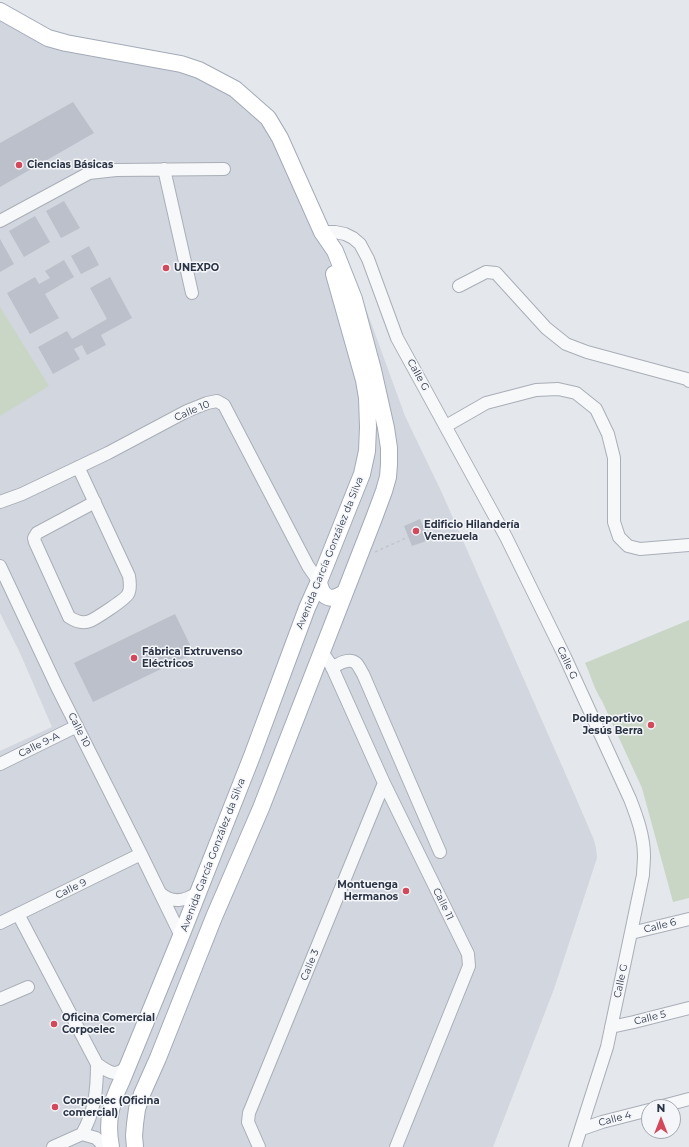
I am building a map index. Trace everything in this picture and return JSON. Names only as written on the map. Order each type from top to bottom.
[{"type":"main road","points":[[0,11],[48,38],[66,43],[181,64],[199,70],[235,89],[268,118],[280,138],[322,232],[336,251],[354,299],[379,393],[389,448],[389,464],[385,487],[335,616],[325,662],[214,917],[158,1058],[142,1094],[137,1109],[135,1124],[135,1147]]},
{"type":"main road","name":"Avenida García González da Silva","points":[[112,1147],[109,1135],[110,1109],[114,1096],[181,936],[252,756],[307,608],[319,582],[362,474],[367,451],[367,398],[364,380],[341,295],[326,253],[322,232]]},
{"type":"main road","points":[[319,582],[320,589],[328,597],[333,598],[345,592]]},
{"type":"main road","points":[[307,608],[312,605],[326,606],[335,616]]},
{"type":"street","points":[[164,169],[192,293]]},
{"type":"street","points":[[0,221],[89,173],[116,170],[224,169]]},
{"type":"street","name":"Calle G","points":[[322,232],[336,232],[345,234],[360,244],[368,259],[397,338],[506,537],[565,658],[638,819],[644,856],[643,875],[607,1047],[576,1147]]},
{"type":"street","points":[[459,286],[486,272],[496,273],[546,328],[566,344],[587,352],[687,379],[689,381]]},
{"type":"street","points":[[446,426],[486,403],[536,390],[558,389],[576,394],[596,410],[608,434],[614,458],[614,522],[619,537],[628,546],[640,549],[689,545]]},
{"type":"street","name":"Calle 10","points":[[0,502],[22,494],[108,453],[187,411],[207,403],[217,401],[224,406],[227,411],[308,566],[319,582]]},
{"type":"street","points":[[78,467],[95,502],[129,576],[130,585],[129,594],[124,599],[89,621],[82,622],[75,621],[70,617],[34,542],[34,538],[37,533],[95,502]]},
{"type":"street","name":"Calle 10","points":[[0,566],[57,687],[181,936]]},
{"type":"street","points":[[325,662],[350,661],[356,663],[363,674],[440,852]]},
{"type":"street","name":"Calle 11","points":[[325,662],[468,954],[470,966],[396,1147]]},
{"type":"street","name":"Calle 9-A","points":[[0,764],[77,726]]},
{"type":"street","name":"Calle 3","points":[[259,1147],[248,1122],[249,1113],[384,783]]},
{"type":"street","name":"Calle 9","points":[[0,923],[141,854]]},
{"type":"street","points":[[160,893],[172,900],[178,900],[192,897],[198,892]]},
{"type":"street","points":[[18,914],[97,1064],[97,1087],[93,1109],[82,1134],[53,1147]]},
{"type":"street","name":"Calle 6","points":[[631,933],[689,919]]},
{"type":"street","points":[[0,999],[28,987]]},
{"type":"street","name":"Calle 5","points":[[611,1027],[689,1008]]},
{"type":"street","points":[[97,1064],[110,1072],[117,1074],[128,1065]]},
{"type":"street","name":"Calle 4","points":[[582,1129],[602,1122],[641,1112]]},
{"type":"street","points":[[82,1134],[96,1138],[105,1147]]},
{"type":"path","points":[[357,560],[408,537]]},
{"type":"shaded area","points":[[0,11],[33,30],[185,65],[261,112],[315,217],[346,314],[365,306],[405,416],[442,493],[573,791],[596,848],[597,858],[554,989],[493,1147],[0,1147],[0,751],[52,727],[20,653],[0,613]]},
{"type":"green space","points":[[0,307],[49,386],[0,416]]},
{"type":"green space","name":"Polideportivo Jesús Berra","points":[[689,620],[689,898],[673,902],[642,788],[585,663]]},
{"type":"building","name":"Ciencias Básicas","points":[[73,102],[94,133],[0,187],[0,143]]},
{"type":"building","points":[[64,201],[80,228],[61,238],[46,211]]},
{"type":"building","points":[[35,216],[50,242],[24,257],[9,231]]},
{"type":"building","points":[[0,239],[14,264],[0,272]]},
{"type":"building","points":[[89,246],[99,265],[81,274],[71,256]]},
{"type":"building","points":[[64,260],[74,277],[45,294],[59,318],[30,334],[7,293],[35,277],[39,284],[50,278],[45,271]]},
{"type":"building","points":[[110,277],[132,318],[101,335],[106,345],[87,355],[82,345],[74,349],[80,359],[53,374],[38,347],[67,331],[72,339],[107,319],[90,288]]},
{"type":"building","name":"Edificio Hilandería Venezuela","points":[[420,519],[429,540],[412,546],[404,526]]},
{"type":"building","name":"Fábrica Extruvenso Eléctricos","points":[[175,614],[194,653],[93,702],[74,663]]},
{"type":"place","name":"Ciencias Básicas","points":[[19,165]]},
{"type":"place","name":"UNEXPO","points":[[166,268]]},
{"type":"place","name":"Edificio Hilandería Venezuela","points":[[416,531]]},
{"type":"place","name":"Fábrica Extruvenso Eléctricos","points":[[134,658]]},
{"type":"place","name":"Polideportivo Jesús Berra","points":[[651,725]]},
{"type":"place","name":"Montuenga Hermanos","points":[[406,891]]},
{"type":"place","name":"Oficina Comercial Corpoelec","points":[[54,1024]]},
{"type":"place","name":"Corpoelec (Oficina comercial)","points":[[55,1107]]}]
